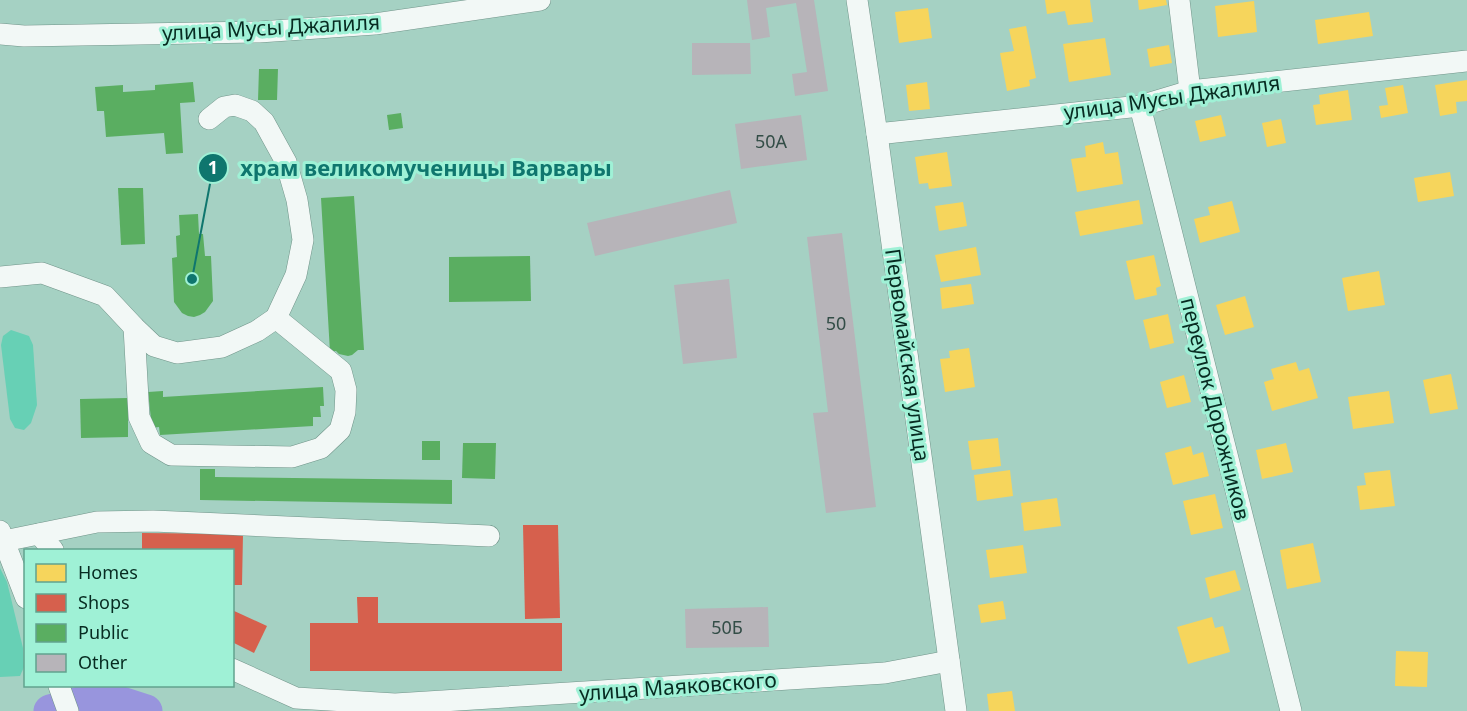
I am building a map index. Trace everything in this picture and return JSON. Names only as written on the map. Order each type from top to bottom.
[{"type":"street","name":"улица Мусы Джалиля","points":[[0,34],[24,36],[259,33],[375,24],[540,0]]},
{"type":"street","name":"Первомайская улица","points":[[857,0],[956,711]]},
{"type":"street","points":[[1179,0],[1190,91]]},
{"type":"street","name":"улица Мусы Джалиля","points":[[877,134],[1140,106],[1190,91],[1467,61]]},
{"type":"street","points":[[0,277],[42,273],[105,296],[154,346],[177,352],[222,347],[258,332],[276,318],[296,275],[303,240],[297,200],[286,162],[264,122],[252,111],[235,105],[224,106],[209,119]]},
{"type":"street","name":"переулок Дорожников","points":[[1140,106],[1291,711]]},
{"type":"street","points":[[134,327],[139,417],[151,443],[171,455],[292,457],[321,448],[340,430],[345,412],[346,390],[341,371],[276,318]]},
{"type":"street","points":[[24,593],[2,536],[39,534],[97,522],[153,521],[489,536]]},
{"type":"street","points":[[39,534],[52,549]]},
{"type":"street","name":"улица Маяковского","points":[[234,670],[296,698],[395,704],[885,674],[949,661]]},
{"type":"street","points":[[58,687],[68,711]]},
{"type":"green space","points":[[11,330],[29,336],[33,345],[37,405],[31,423],[24,430],[15,428],[10,419],[1,345],[3,336]]},
{"type":"green space","points":[[0,568],[7,582],[23,648],[24,667],[20,676],[0,677]]},
{"type":"building: Homes","points":[[1045,0],[1090,0],[1093,22],[1068,25],[1065,11],[1047,14]]},
{"type":"building: Homes","points":[[1138,0],[1166,0],[1167,5],[1139,10]]},
{"type":"building: Homes","points":[[1254,1],[1257,32],[1218,37],[1215,6]]},
{"type":"building: Homes","points":[[928,8],[932,38],[899,43],[895,12]]},
{"type":"building: Homes","points":[[1369,12],[1373,36],[1318,44],[1315,20]]},
{"type":"building: Homes","points":[[1026,26],[1036,78],[1029,80],[1030,86],[1007,91],[1000,53],[1014,51],[1009,29]]},
{"type":"building: Homes","points":[[1105,38],[1111,75],[1069,82],[1063,44]]},
{"type":"building: Homes","points":[[1169,45],[1172,63],[1150,67],[1147,49]]},
{"type":"building: Homes","points":[[1467,80],[1467,101],[1456,102],[1457,113],[1440,116],[1435,85]]},
{"type":"building: Homes","points":[[927,82],[930,109],[909,111],[906,85]]},
{"type":"building: Homes","points":[[1403,85],[1408,113],[1381,118],[1379,106],[1388,105],[1385,88]]},
{"type":"building: Homes","points":[[1348,90],[1352,120],[1316,125],[1313,105],[1320,104],[1319,95]]},
{"type":"building: Homes","points":[[1221,115],[1226,136],[1200,142],[1195,121]]},
{"type":"building: Homes","points":[[1281,119],[1286,143],[1267,147],[1262,123]]},
{"type":"building: Homes","points":[[1103,142],[1105,154],[1118,152],[1123,184],[1077,192],[1071,159],[1086,157],[1085,146]]},
{"type":"building: Homes","points":[[947,152],[952,186],[929,189],[928,183],[919,184],[915,157]]},
{"type":"building: Homes","points":[[1450,172],[1454,196],[1418,202],[1414,178]]},
{"type":"building: Homes","points":[[1139,200],[1143,224],[1080,236],[1075,212]]},
{"type":"building: Homes","points":[[1232,201],[1240,232],[1200,243],[1194,219],[1210,215],[1208,207]]},
{"type":"building: Homes","points":[[963,202],[967,226],[939,231],[935,206]]},
{"type":"building: Homes","points":[[976,247],[981,275],[941,282],[935,255]]},
{"type":"building: Homes","points":[[1154,255],[1161,286],[1156,288],[1157,295],[1135,300],[1126,261]]},
{"type":"building: Homes","points":[[1379,271],[1385,305],[1348,311],[1342,278]]},
{"type":"building: Homes","points":[[971,284],[974,304],[942,309],[940,288]]},
{"type":"building: Homes","points":[[1245,296],[1254,327],[1225,335],[1216,305]]},
{"type":"building: Homes","points":[[1168,314],[1174,343],[1150,349],[1143,320]]},
{"type":"building: Homes","points":[[969,348],[975,387],[945,392],[940,359],[950,358],[949,351]]},
{"type":"building: Homes","points":[[1296,362],[1299,371],[1309,368],[1318,398],[1272,411],[1264,382],[1274,379],[1271,369]]},
{"type":"building: Homes","points":[[1451,374],[1458,409],[1430,414],[1423,380]]},
{"type":"building: Homes","points":[[1184,375],[1191,402],[1167,408],[1160,382]]},
{"type":"building: Homes","points":[[1389,391],[1394,423],[1353,429],[1348,397]]},
{"type":"building: Homes","points":[[998,438],[1001,466],[972,470],[968,441]]},
{"type":"building: Homes","points":[[1286,443],[1293,472],[1262,479],[1256,450]]},
{"type":"building: Homes","points":[[1191,446],[1193,455],[1203,452],[1209,476],[1173,485],[1165,453]]},
{"type":"building: Homes","points":[[1010,470],[1013,496],[977,501],[974,475]]},
{"type":"building: Homes","points":[[1390,470],[1395,506],[1360,510],[1357,486],[1366,485],[1364,473]]},
{"type":"building: Homes","points":[[1215,494],[1223,528],[1191,535],[1183,501]]},
{"type":"building: Homes","points":[[1057,498],[1061,526],[1024,531],[1021,503]]},
{"type":"building: Homes","points":[[1313,543],[1321,582],[1287,589],[1280,550]]},
{"type":"building: Homes","points":[[1023,545],[1027,573],[990,578],[986,550]]},
{"type":"building: Homes","points":[[1235,570],[1241,590],[1210,599],[1205,578]]},
{"type":"building: Homes","points":[[1003,601],[1006,619],[981,623],[978,605]]},
{"type":"building: Homes","points":[[1212,617],[1215,628],[1223,626],[1230,652],[1188,664],[1177,627]]},
{"type":"building: Homes","points":[[1396,651],[1428,652],[1427,687],[1395,686]]},
{"type":"building: Homes","points":[[1012,691],[1015,711],[989,711],[987,694]]},
{"type":"building: Shops","points":[[523,525],[558,525],[560,618],[525,619]]},
{"type":"building: Shops","points":[[142,533],[243,534],[242,585],[234,585],[234,549],[142,549]]},
{"type":"building: Shops","points":[[357,597],[378,597],[378,623],[562,623],[562,671],[310,671],[310,623],[358,623]]},
{"type":"building: Shops","points":[[234,611],[267,626],[254,653],[234,643]]},
{"type":"building: Public","points":[[259,69],[278,69],[277,100],[258,100]]},
{"type":"building: Public","points":[[193,82],[195,102],[180,103],[183,153],[166,154],[164,133],[106,137],[104,111],[97,111],[95,87],[123,85],[123,92],[155,90],[155,85]]},
{"type":"building: Public","points":[[401,113],[403,128],[389,130],[387,115]]},
{"type":"building: Public","points":[[118,188],[143,188],[145,244],[121,245]]},
{"type":"building: Public","points":[[354,196],[364,350],[358,350],[348,356],[336,351],[330,352],[321,198]]},
{"type":"building: Public","points":[[198,214],[199,234],[203,234],[205,256],[211,256],[213,301],[205,312],[194,317],[182,313],[174,302],[172,258],[177,257],[176,236],[180,235],[179,215]]},
{"type":"building: Public","points":[[530,256],[531,301],[449,302],[449,257]]},
{"type":"building: Public","points":[[323,387],[324,406],[320,406],[321,417],[313,417],[313,426],[160,435],[159,427],[152,428],[148,392],[163,391],[163,397]]},
{"type":"building: Public","points":[[128,398],[128,437],[81,438],[80,399]]},
{"type":"building: Public","points":[[422,441],[440,441],[440,460],[422,460]]},
{"type":"building: Public","points":[[463,443],[496,443],[495,479],[462,478]]},
{"type":"building: Public","points":[[200,469],[215,469],[215,477],[452,480],[452,504],[200,500]]},
{"type":"building: Other","points":[[747,0],[814,0],[828,91],[795,96],[792,74],[807,72],[796,3],[766,8],[770,37],[752,40]]},
{"type":"building: Other","points":[[692,43],[750,43],[751,74],[692,75]]},
{"type":"building: Other","points":[[801,115],[807,160],[741,169],[735,124]]},
{"type":"building: Other","points":[[730,190],[737,223],[595,256],[587,223]]},
{"type":"building: Other","points":[[842,233],[876,507],[826,513],[813,413],[828,412],[807,237]]},
{"type":"building: Other","points":[[729,279],[737,358],[683,364],[674,285]]},
{"type":"building: Other","points":[[768,607],[769,647],[686,648],[685,609]]},
{"type":"waterway","points":[[50,711],[91,700],[112,700],[146,711]]},
{"type":"place","name":"храм великомученицы Варвары","points":[[192,279]]}]
